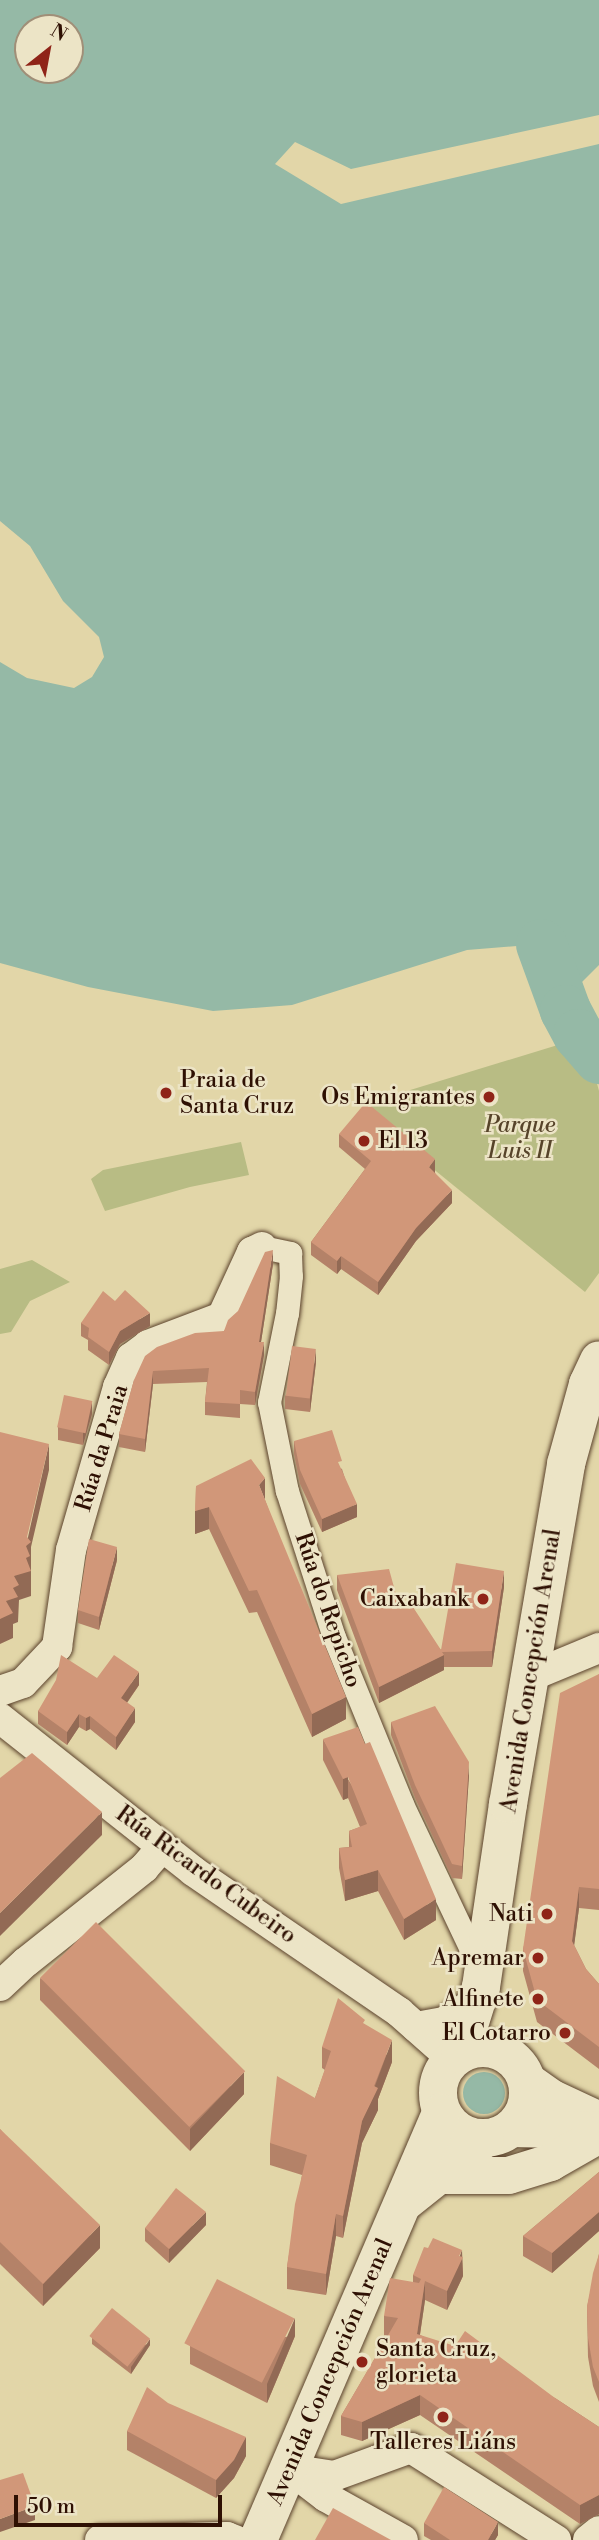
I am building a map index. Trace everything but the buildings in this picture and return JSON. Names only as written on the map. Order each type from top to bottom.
[{"type":"main road","name":"Avenida Concepción Arenal","points":[[258,2540],[441,2112],[438,2084],[456,2056],[481,1987],[529,1677],[566,1464],[588,1384],[599,1360]]},
{"type":"main road","name":"Avenida Concepción Arenal","points":[[481,1987],[497,2050]]},
{"type":"main road","points":[[456,2056],[470,2049],[497,2050],[520,2067],[526,2080]]},
{"type":"main road","name":"Avenida Concepción Arenal","points":[[402,2205],[438,2175],[498,2133],[526,2107],[529,2092],[526,2080]]},
{"type":"main road","points":[[441,2112],[459,2132],[498,2133]]},
{"type":"street","name":"Rúa da Praia","points":[[0,1691],[23,1683],[57,1647],[71,1550],[118,1387],[131,1358],[148,1345],[222,1317],[252,1252],[262,1247]]},
{"type":"street","name":"Rúa do Repicho","points":[[262,1247],[290,1254],[292,1276],[269,1402],[287,1490],[334,1637],[481,1987]]},
{"type":"street","points":[[529,1677],[599,1648]]},
{"type":"street","name":"Rúa Ricardo Cubeiro","points":[[0,1718],[162,1847],[456,2056]]},
{"type":"street","points":[[0,1986],[144,1868],[162,1847]]},
{"type":"street","points":[[416,2027],[444,2022],[481,1987]]},
{"type":"street","points":[[526,2080],[552,2098],[599,2120]]},
{"type":"street","points":[[498,2133],[599,2132]]},
{"type":"street","points":[[438,2175],[508,2175],[550,2162],[599,2132]]},
{"type":"street","points":[[289,2469],[334,2476],[411,2448],[556,2540]]},
{"type":"street","points":[[289,2469],[326,2497],[403,2540]]},
{"type":"street","points":[[588,2540],[599,2530]]},
{"type":"street","points":[[100,2540],[227,2537],[235,2540]]},
{"type":"green space","name":"Parque Luis II","points":[[561,1044],[592,1065],[599,1091],[599,1273],[585,1292],[362,1111],[371,1102]]},
{"type":"green space","points":[[241,1142],[249,1175],[190,1187],[105,1211],[91,1179],[103,1170]]},
{"type":"green space","points":[[32,1260],[70,1282],[30,1301],[11,1332],[0,1334],[0,1269]]},
{"type":"shaded area","points":[[0,0],[599,0],[599,965],[565,999],[540,944],[467,950],[292,1005],[213,1011],[88,987],[0,963],[0,662],[27,678],[74,688],[92,677],[104,657],[99,637],[63,601],[30,546],[0,521]]},
{"type":"shaded area","points":[[484,2072],[499,2078],[505,2093],[499,2108],[484,2114],[469,2108],[463,2093],[469,2078]]},
{"type":"pier","points":[[599,115],[599,144],[341,204],[275,164],[295,142],[351,169]]},
{"type":"waterway","points":[[541,944],[565,1010],[578,1034],[599,1058]]},
{"type":"place","name":"Praia de Santa Cruz","points":[[166,1093]]},
{"type":"place","name":"Os Emigrantes","points":[[489,1097]]},
{"type":"place","name":"El 13","points":[[364,1141]]},
{"type":"place","name":"Caixabank","points":[[483,1599]]},
{"type":"place","name":"Nati","points":[[547,1914]]},
{"type":"place","name":"Apremar","points":[[538,1958]]},
{"type":"place","name":"Alfinete","points":[[538,1999]]},
{"type":"place","name":"El Cotarro","points":[[565,2033]]},
{"type":"place","name":"Santa Cruz, glorieta","points":[[362,2362]]},
{"type":"place","name":"Talleres Liáns","points":[[443,2417]]}]
